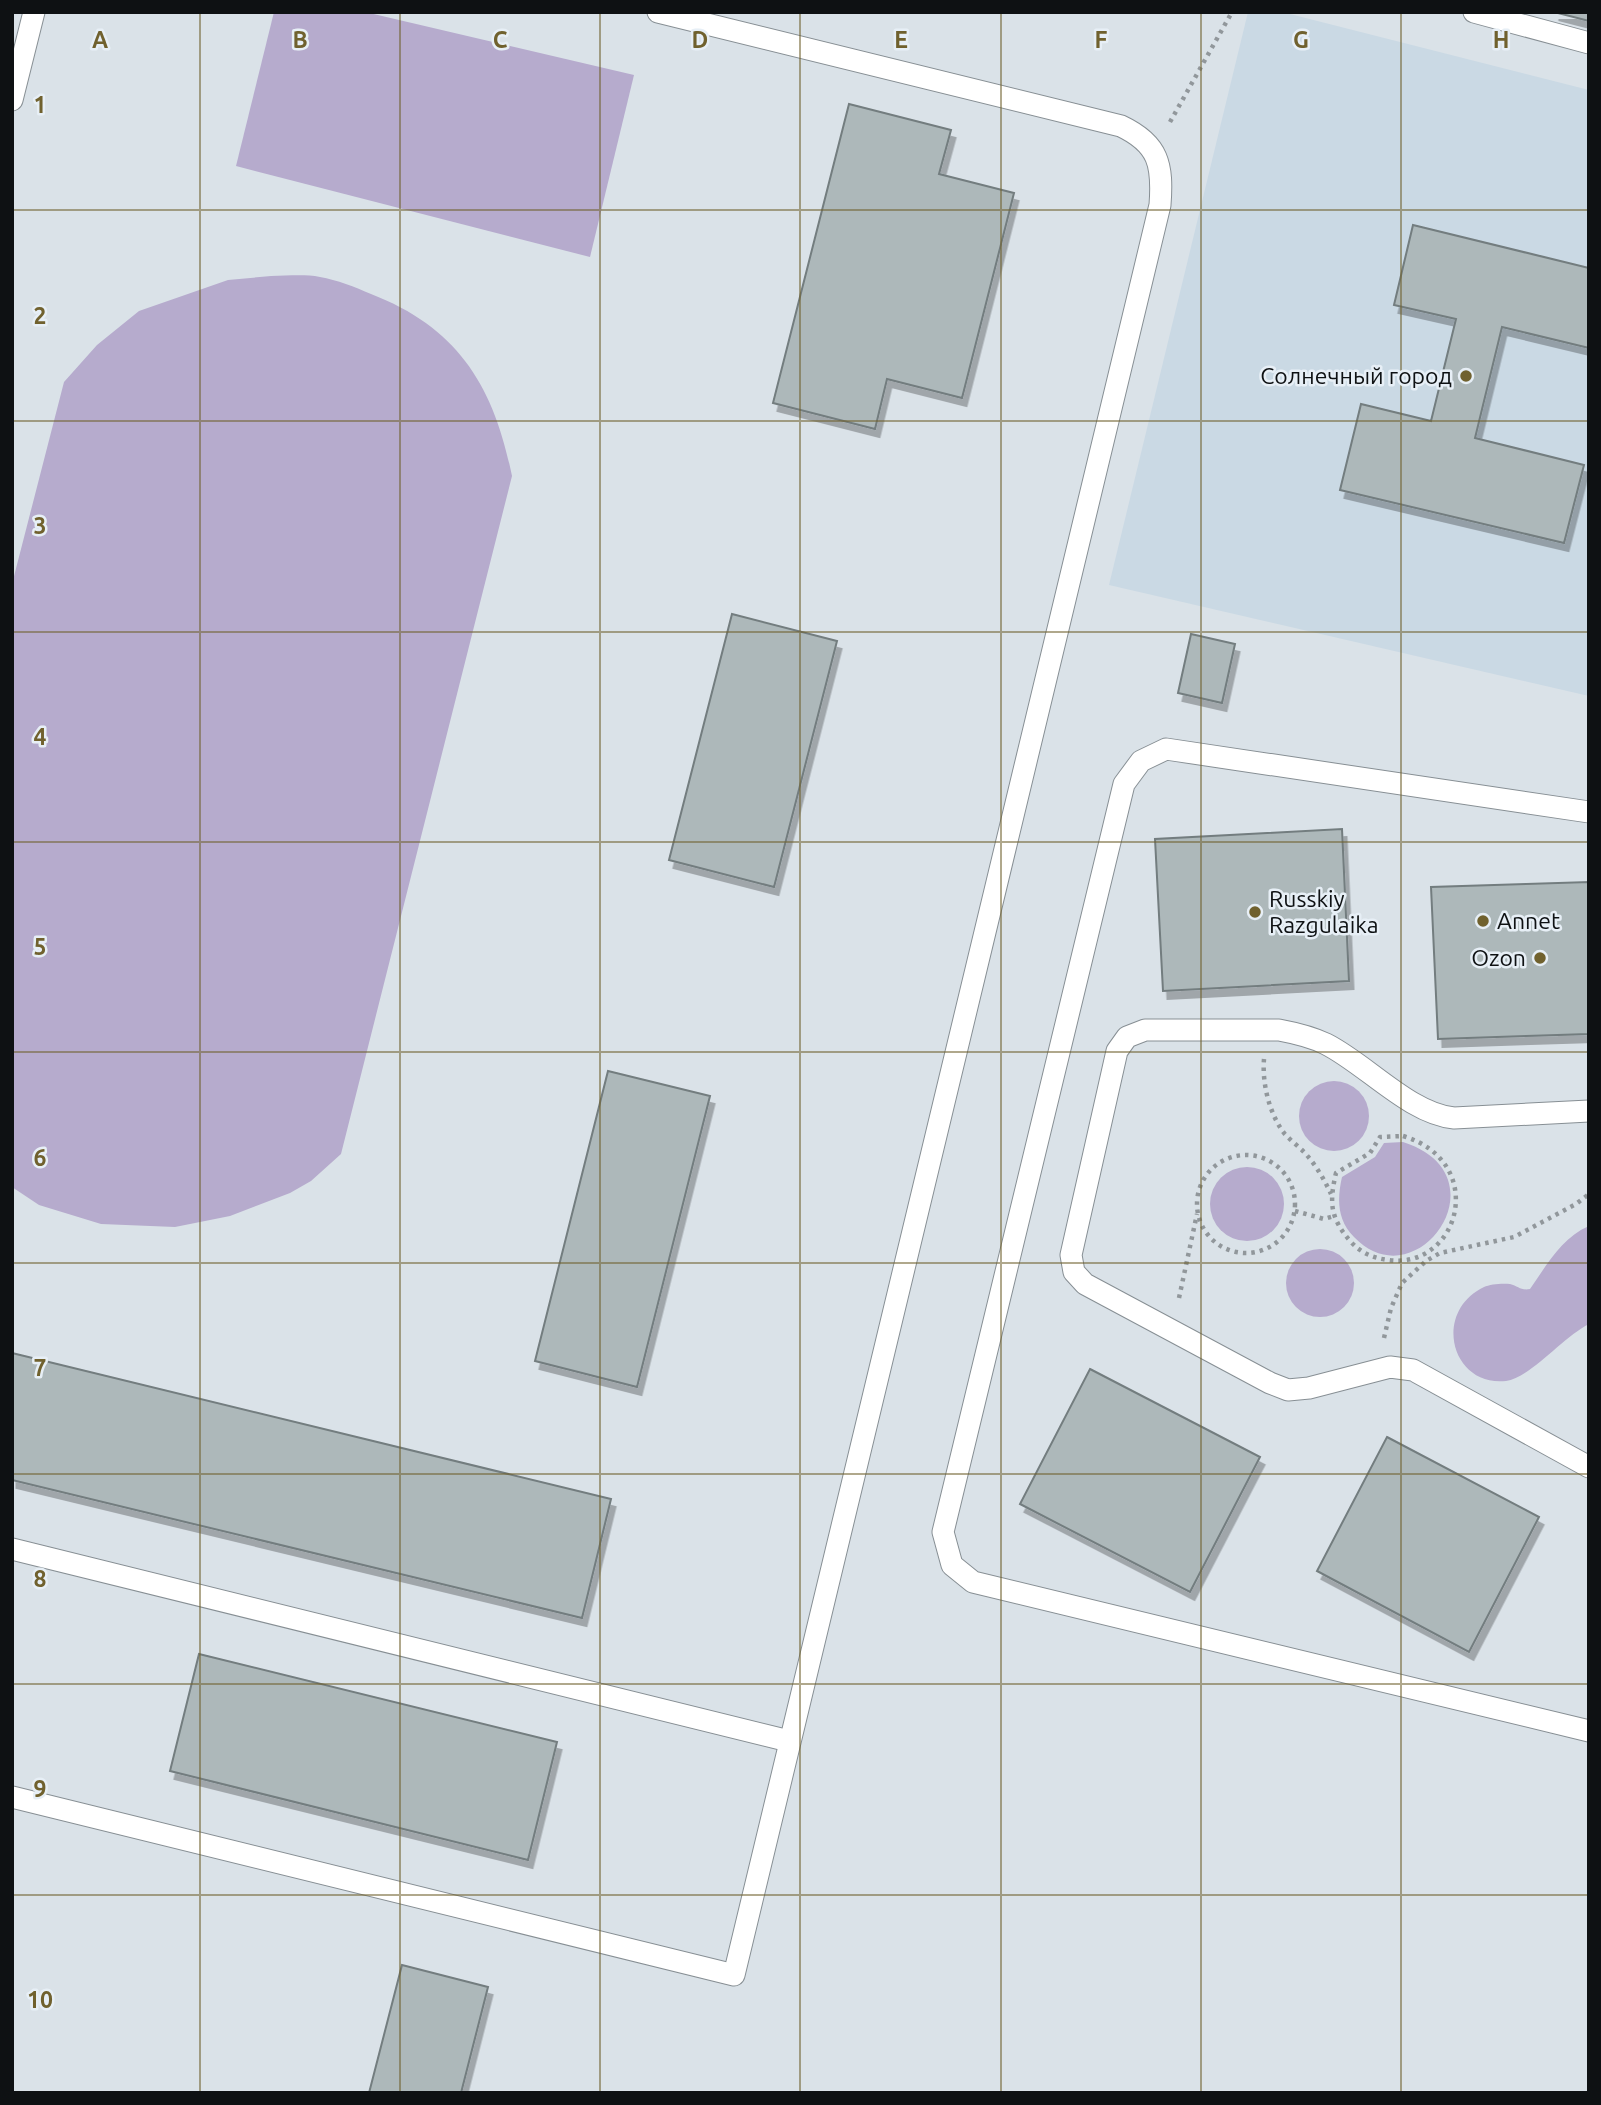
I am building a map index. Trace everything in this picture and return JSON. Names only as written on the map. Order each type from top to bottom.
[{"type":"lane","points":[[12,100],[34,12]]},
{"type":"lane","points":[[12,1797],[734,1975],[1160,205],[1162,178],[1154,150],[1138,134],[1121,127],[657,12]]},
{"type":"lane","points":[[1474,12],[1589,43]]},
{"type":"lane","points":[[1589,812],[1166,749],[1142,761],[1124,783],[943,1532],[952,1564],[973,1582],[1589,1731]]},
{"type":"lane","points":[[1589,1111],[1442,1117],[1397,1092],[1328,1045],[1294,1033],[1266,1030],[1144,1031],[1127,1037],[1117,1051],[1071,1255],[1074,1272],[1085,1284],[1270,1383],[1288,1390],[1309,1388],[1390,1367],[1413,1370],[1589,1467]]},
{"type":"lane","points":[[12,1549],[789,1741]]},
{"type":"path","points":[[1154,150],[1233,12]]},
{"type":"path","points":[[1266,1030],[1263,1076],[1269,1102],[1283,1131],[1322,1177],[1331,1195],[1338,1227],[1358,1250],[1376,1258],[1396,1261],[1415,1257],[1433,1248],[1446,1233],[1455,1215],[1457,1198],[1454,1180],[1435,1151],[1420,1141],[1403,1136],[1380,1137],[1370,1153],[1336,1173],[1331,1195]]},
{"type":"path","points":[[1170,1329],[1197,1214],[1197,1196],[1207,1173],[1228,1158],[1245,1154],[1262,1156],[1277,1165],[1288,1178],[1295,1194],[1295,1211],[1282,1238],[1269,1248],[1255,1253],[1239,1253],[1218,1245],[1202,1228],[1197,1214]]},
{"type":"path","points":[[1390,1367],[1384,1339],[1391,1308],[1402,1283],[1426,1261],[1440,1253],[1514,1237],[1576,1204],[1589,1194]]},
{"type":"path","points":[[1295,1211],[1324,1219],[1334,1216]]},
{"type":"path","points":[[1424,1252],[1426,1261]]},
{"type":"shaded area","points":[[274,12],[365,12],[634,75],[590,257],[236,166]]},
{"type":"shaded area","points":[[1248,12],[1282,12],[1589,90],[1589,696],[1109,585]]},
{"type":"shaded area","points":[[302,275],[326,278],[365,291],[402,308],[428,324],[450,343],[483,388],[495,415],[512,476],[341,1154],[311,1181],[290,1193],[230,1216],[175,1227],[101,1224],[39,1205],[12,1187],[12,584],[64,382],[97,345],[139,311],[228,280]]},
{"type":"shaded area","points":[[1334,1081],[1359,1091],[1369,1116],[1359,1141],[1334,1151],[1309,1141],[1299,1116],[1309,1091]]},
{"type":"shaded area","points":[[1403,1142],[1433,1158],[1448,1180],[1450,1204],[1441,1227],[1425,1245],[1403,1255],[1378,1253],[1354,1237],[1344,1224],[1339,1201],[1342,1177],[1375,1157],[1384,1143]]},
{"type":"shaded area","points":[[1247,1167],[1261,1170],[1273,1178],[1281,1190],[1284,1204],[1281,1218],[1273,1230],[1261,1238],[1247,1241],[1233,1238],[1221,1230],[1213,1218],[1210,1204],[1213,1190],[1221,1178],[1233,1170]]},
{"type":"shaded area","points":[[1589,1226],[1589,1324],[1515,1378],[1506,1381],[1487,1380],[1472,1372],[1461,1360],[1455,1346],[1454,1329],[1458,1313],[1468,1298],[1493,1284],[1510,1284],[1530,1289],[1563,1245]]},
{"type":"shaded area","points":[[1313,1249],[1327,1249],[1339,1254],[1349,1264],[1354,1283],[1349,1302],[1339,1312],[1327,1317],[1313,1317],[1301,1312],[1291,1302],[1286,1290],[1286,1276],[1291,1264],[1301,1254]]},
{"type":"building","points":[[1554,12],[1589,12],[1589,21]]},
{"type":"building","points":[[849,104],[951,130],[939,174],[1014,193],[962,398],[887,379],[875,429],[773,403]]},
{"type":"building","name":"Солнечный город","points":[[1413,225],[1589,268],[1589,348],[1502,327],[1475,438],[1584,465],[1564,543],[1340,490],[1361,404],[1431,421],[1456,319],[1394,305]]},
{"type":"building","points":[[732,614],[837,641],[774,887],[669,860]]},
{"type":"building","points":[[1191,634],[1235,644],[1222,703],[1178,693]]},
{"type":"building","points":[[1342,829],[1349,981],[1163,991],[1155,839]]},
{"type":"building","points":[[1589,882],[1589,1034],[1438,1039],[1431,887]]},
{"type":"building","points":[[608,1071],[710,1096],[637,1387],[535,1361]]},
{"type":"building","points":[[12,1353],[611,1499],[582,1618],[12,1480]]},
{"type":"building","points":[[1090,1369],[1260,1457],[1190,1592],[1020,1504]]},
{"type":"building","points":[[1387,1437],[1539,1517],[1469,1652],[1317,1571]]},
{"type":"building","points":[[199,1654],[557,1742],[528,1860],[170,1771]]},
{"type":"building","points":[[402,1965],[488,1987],[461,2093],[369,2093]]},
{"type":"place","name":"Солнечный город","points":[[1466,376]]},
{"type":"place","name":"Russkiy Razgulaika","points":[[1255,912]]},
{"type":"place","name":"Annet","points":[[1483,921]]},
{"type":"place","name":"Ozon","points":[[1540,958]]}]
